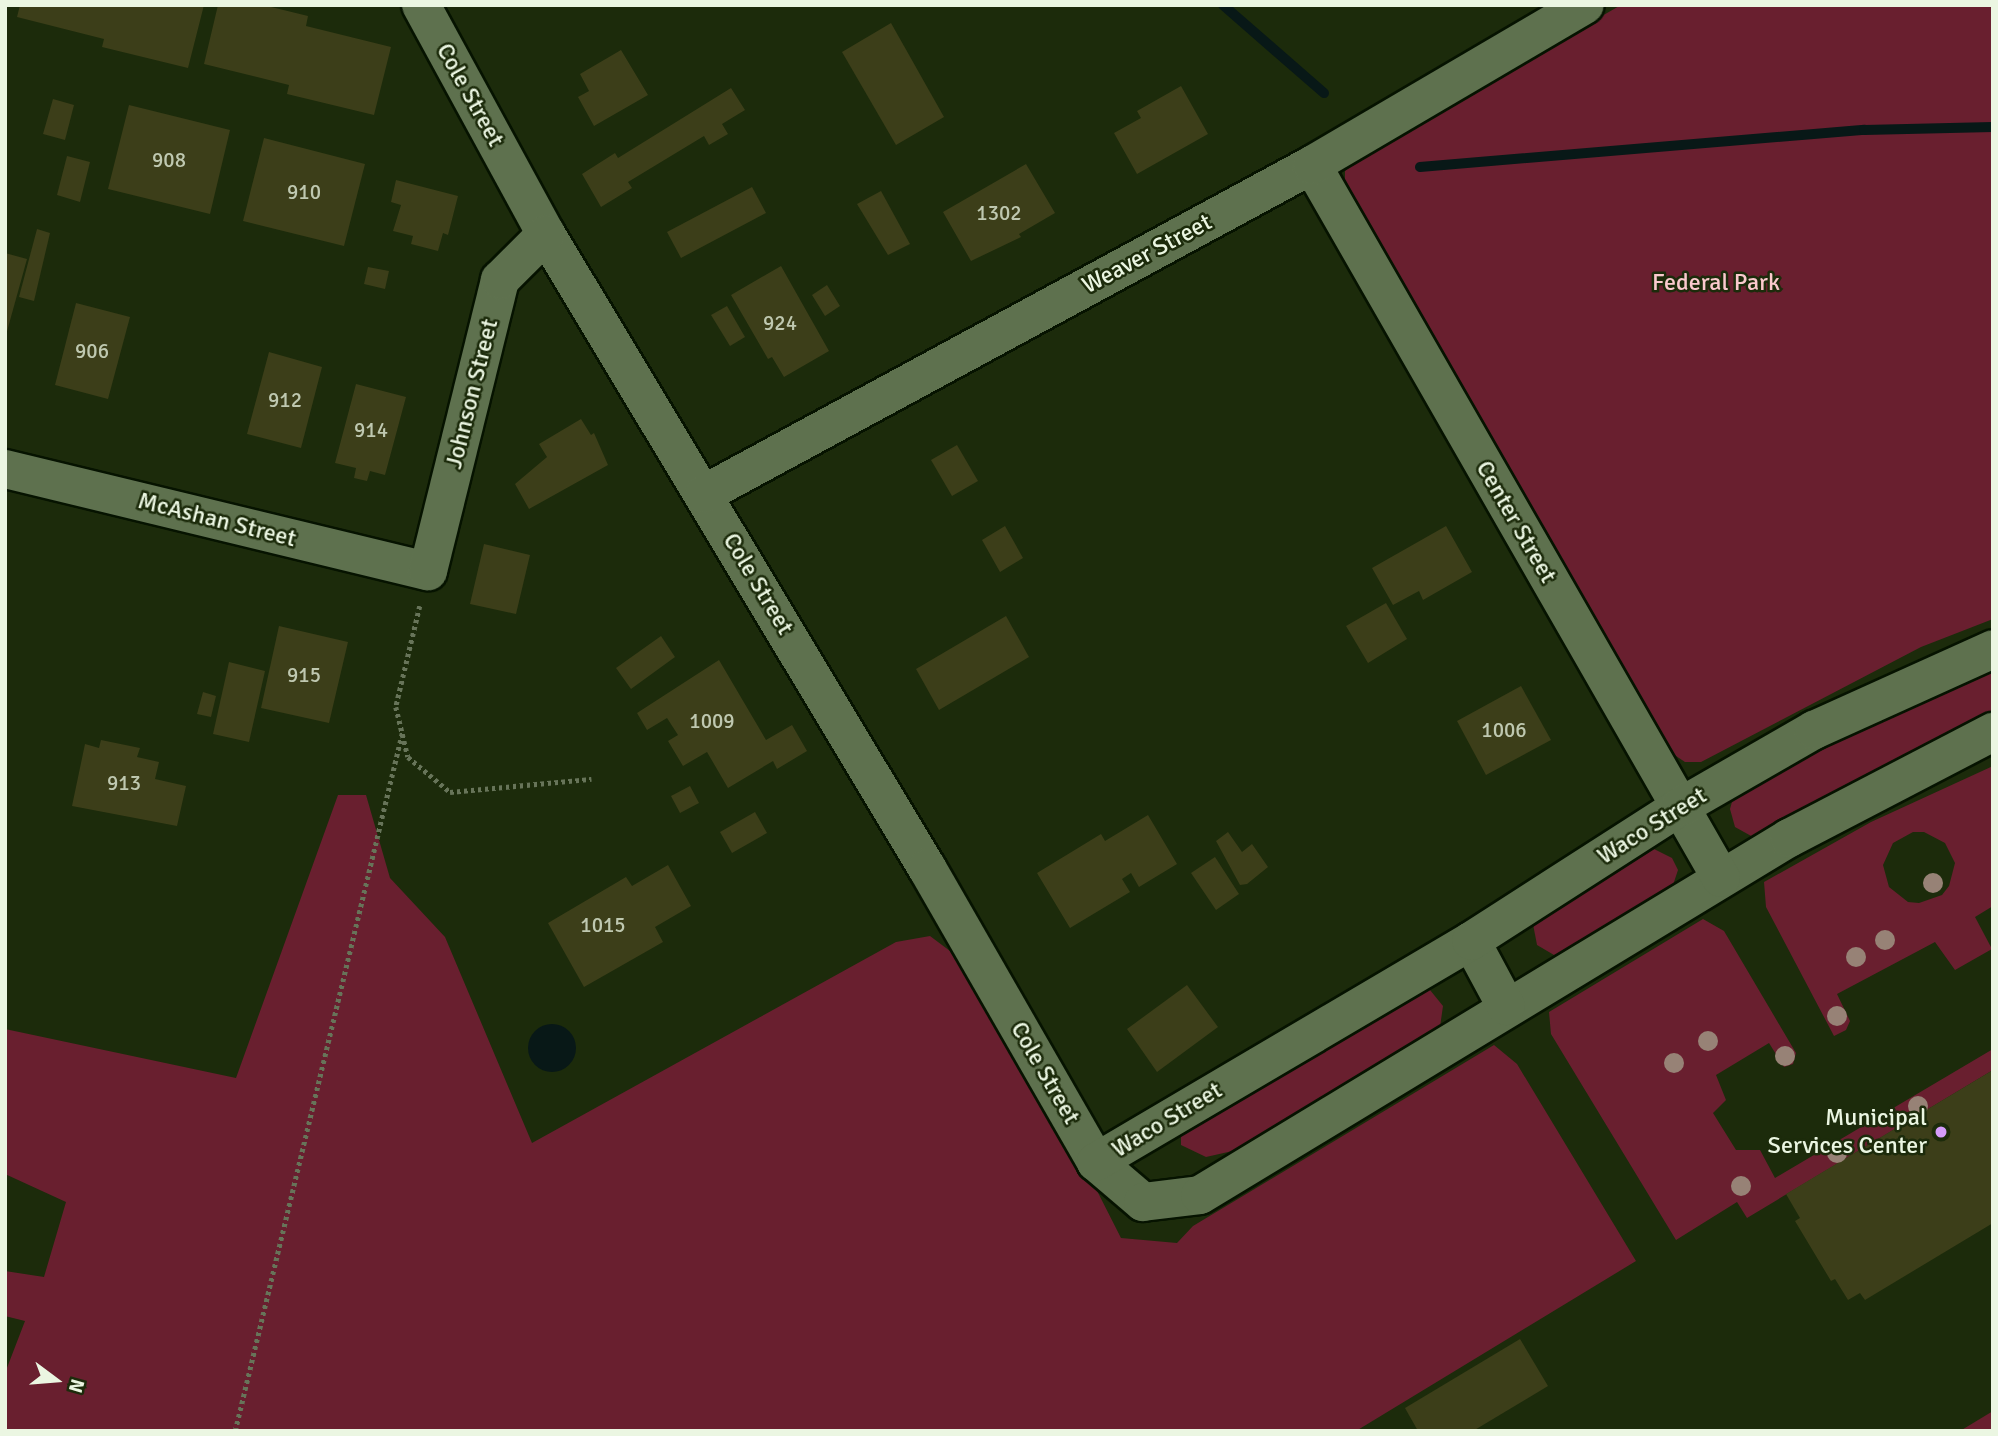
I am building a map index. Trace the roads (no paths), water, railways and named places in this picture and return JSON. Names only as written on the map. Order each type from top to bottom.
[{"type":"street","name":"Cole Street","points":[[421,5],[546,234],[704,494],[1097,1162]]},
{"type":"street","name":"Weaver Street","points":[[704,494],[1312,165],[1585,5]]},
{"type":"street","name":"Center Street","points":[[1312,165],[1721,878]]},
{"type":"street","name":"Johnson Street","points":[[428,571],[500,280],[546,234]]},
{"type":"street","name":"McAshan Street","points":[[5,469],[428,571]]},
{"type":"street","name":"Waco Street","points":[[1993,649],[1814,730],[1680,807],[1471,941],[1097,1162],[1143,1202],[1200,1195],[1506,1006],[1789,838],[1993,732]]},
{"type":"street","points":[[1471,941],[1506,1006]]},
{"type":"waterway","points":[[1223,5],[1324,93]]},
{"type":"waterway","points":[[1420,167],[1864,130],[1993,127]]},
{"type":"place","name":"Municipal Services Center","points":[[1941,1132]]},
{"type":"park label","name":"Federal Park","points":[[1716,283]]}]
